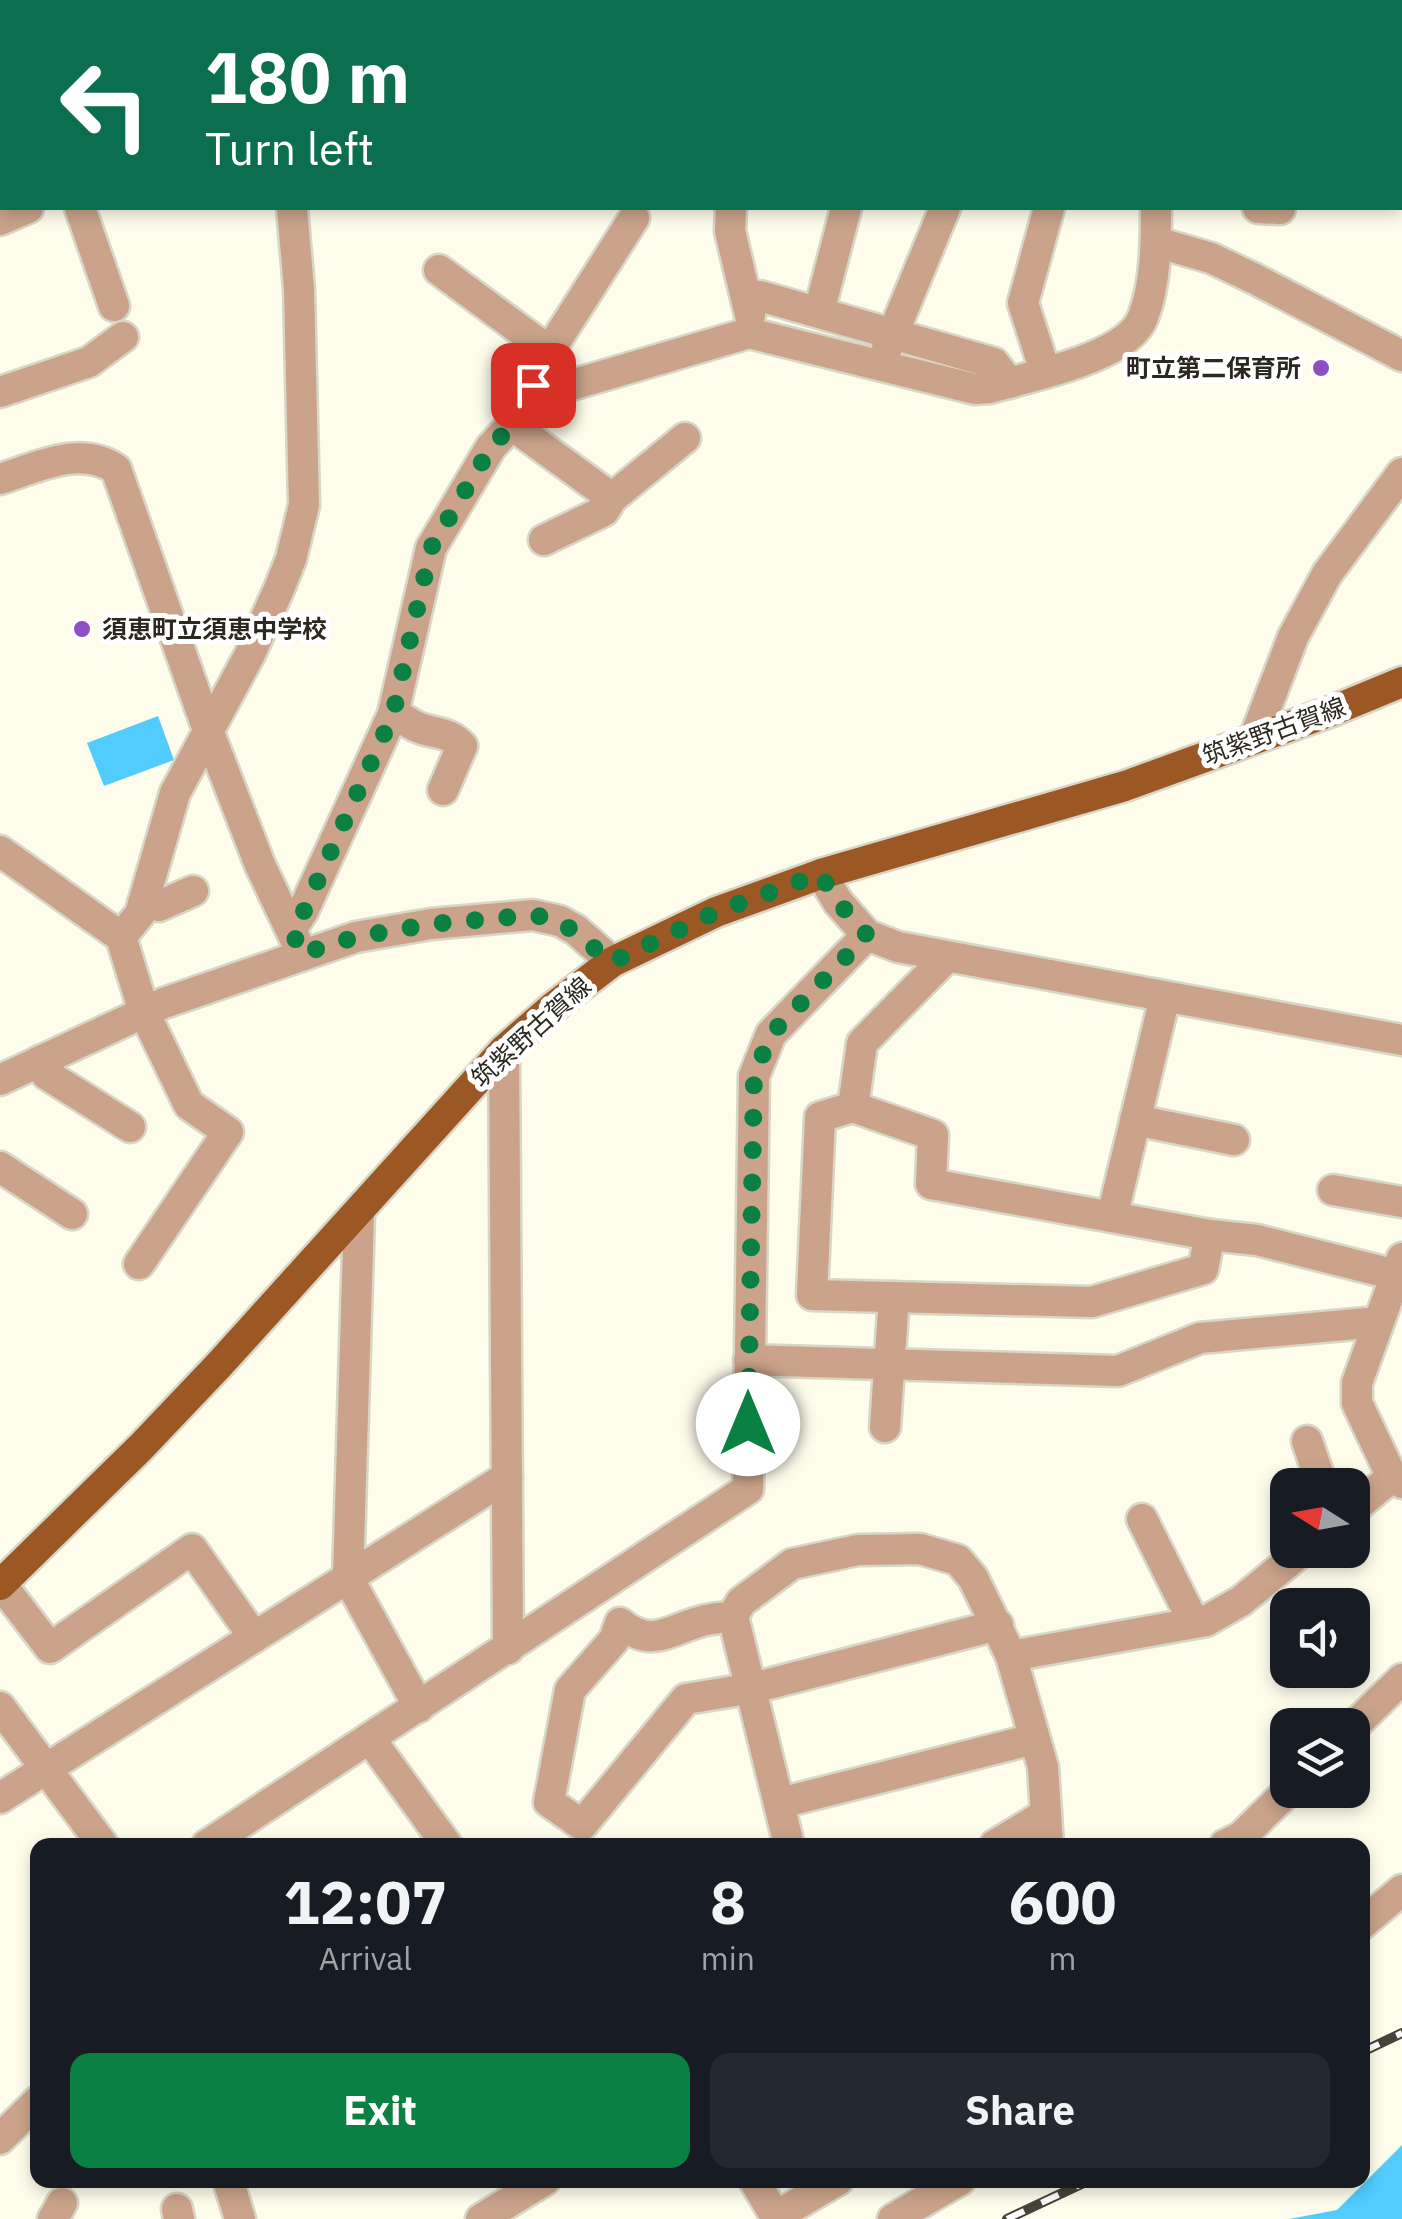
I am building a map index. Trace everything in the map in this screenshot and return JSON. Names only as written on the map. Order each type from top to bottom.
[{"type":"main road","name":"筑紫野古賀線","points":[[0,1584],[140,1447],[359,1214],[504,1050],[612,962],[700,919],[820,874],[1125,786],[1402,682]]},
{"type":"street","points":[[0,220],[23,210]]},
{"type":"street","points":[[81,210],[114,306]]},
{"type":"street","points":[[121,937],[140,914],[175,793],[279,589],[304,505],[298,274],[292,210]]},
{"type":"street","points":[[731,210],[730,231],[747,298],[749,333]]},
{"type":"street","points":[[819,312],[845,210]]},
{"type":"street","points":[[880,366],[944,210]]},
{"type":"street","points":[[1045,371],[1023,304],[1048,210]]},
{"type":"street","points":[[296,941],[304,911],[393,714],[431,548],[491,447],[534,402],[568,386],[749,333],[976,389],[1045,371],[1114,349],[1143,319],[1156,242],[1156,210]]},
{"type":"street","points":[[534,402],[533,385],[549,352],[634,218]]},
{"type":"street","points":[[1156,242],[1211,258],[1255,278],[1402,356]]},
{"type":"street","points":[[439,270],[549,352]]},
{"type":"street","points":[[747,298],[760,296],[994,362],[1008,382]]},
{"type":"street","points":[[0,392],[88,362],[123,337]]},
{"type":"street","points":[[512,425],[612,498]]},
{"type":"street","points":[[544,540],[604,510],[612,498],[685,438]]},
{"type":"street","points":[[0,479],[79,456],[102,460],[116,469],[208,732],[260,865],[296,941]]},
{"type":"street","points":[[1254,739],[1294,638],[1326,574],[1402,473]]},
{"type":"street","points":[[393,714],[407,718],[414,726],[452,735],[462,746],[444,790]]},
{"type":"street","points":[[0,851],[121,937],[144,1012],[189,1105],[228,1132],[139,1264]]},
{"type":"street","points":[[820,874],[867,935],[898,947],[1402,1040]]},
{"type":"street","points":[[144,902],[160,906],[193,892]]},
{"type":"street","points":[[0,1080],[296,941],[534,915],[560,921],[612,962]]},
{"type":"street","points":[[218,1838],[748,1489],[754,1076],[771,1034],[867,935]]},
{"type":"street","points":[[853,1107],[862,1043],[942,962]]},
{"type":"street","points":[[1112,1217],[1165,997]]},
{"type":"street","points":[[504,1050],[508,1650]]},
{"type":"street","points":[[40,1061],[46,1074],[130,1126]]},
{"type":"street","points":[[1210,1235],[1203,1270],[1092,1302],[812,1295],[820,1116],[853,1107],[932,1135],[931,1184],[1399,1266],[1357,1383],[1357,1403],[1397,1480],[1370,1498]]},
{"type":"street","points":[[1136,1120],[1234,1140]]},
{"type":"street","points":[[0,1167],[72,1214]]},
{"type":"street","points":[[1333,1190],[1402,1202]]},
{"type":"street","points":[[359,1214],[348,1578],[419,1707]]},
{"type":"street","points":[[885,1427],[894,1297]]},
{"type":"street","points":[[748,1360],[1118,1370],[1200,1338],[1378,1322]]},
{"type":"street","points":[[1308,1441],[1317,1468]]},
{"type":"street","points":[[0,1798],[507,1476]]},
{"type":"street","points":[[1142,1520],[1194,1623]]},
{"type":"street","points":[[0,1584],[50,1648],[192,1549],[254,1637]]},
{"type":"street","points":[[788,1838],[733,1616],[741,1602],[792,1564],[858,1550],[920,1549],[958,1560],[973,1578],[1012,1656],[1043,1767],[1047,1830],[1019,1838]]},
{"type":"street","points":[[1012,1656],[1206,1621],[1241,1601],[1282,1568]]},
{"type":"street","points":[[595,1591],[632,1633],[657,1638],[702,1621],[733,1616]]},
{"type":"street","points":[[620,1623],[614,1640],[570,1690],[549,1802],[582,1826],[686,1698],[752,1688],[998,1625]]},
{"type":"street","points":[[1370,1710],[1402,1679]]},
{"type":"street","points":[[0,1707],[97,1838]]},
{"type":"street","points":[[780,1802],[1034,1738]]},
{"type":"street","points":[[370,1739],[441,1838]]},
{"type":"street","points":[[1239,1838],[1271,1808]]},
{"type":"street","points":[[1370,1917],[1402,1890]]},
{"type":"street","points":[[0,2140],[30,2109]]},
{"type":"street","points":[[231,2188],[240,2219]]},
{"type":"street","points":[[481,2219],[532,2188]]},
{"type":"street","points":[[759,2188],[776,2218],[825,2188]]},
{"type":"street","points":[[893,2219],[943,2188]]},
{"type":"water","points":[[158,716],[174,760],[104,786],[87,743]]},
{"type":"water","points":[[1402,2145],[1402,2219],[1289,2219],[1337,2210],[1359,2188],[1370,2188],[1370,2177]]},
{"type":"railway","points":[[1370,2048],[1402,2033]]},
{"type":"railway","points":[[1007,2219],[1073,2188]]},
{"type":"place","name":"町立第二保育所","points":[[1321,368]]},
{"type":"place","name":"須恵町立須恵中学校","points":[[82,629]]},
{"type":"route","points":[[533,385],[534,402],[491,447],[431,548],[393,714],[304,911],[292,928],[300,954],[356,937],[431,924],[534,915],[560,921],[576,930],[612,962],[716,912],[820,874],[867,935],[771,1034],[754,1076],[748,1424]]}]
